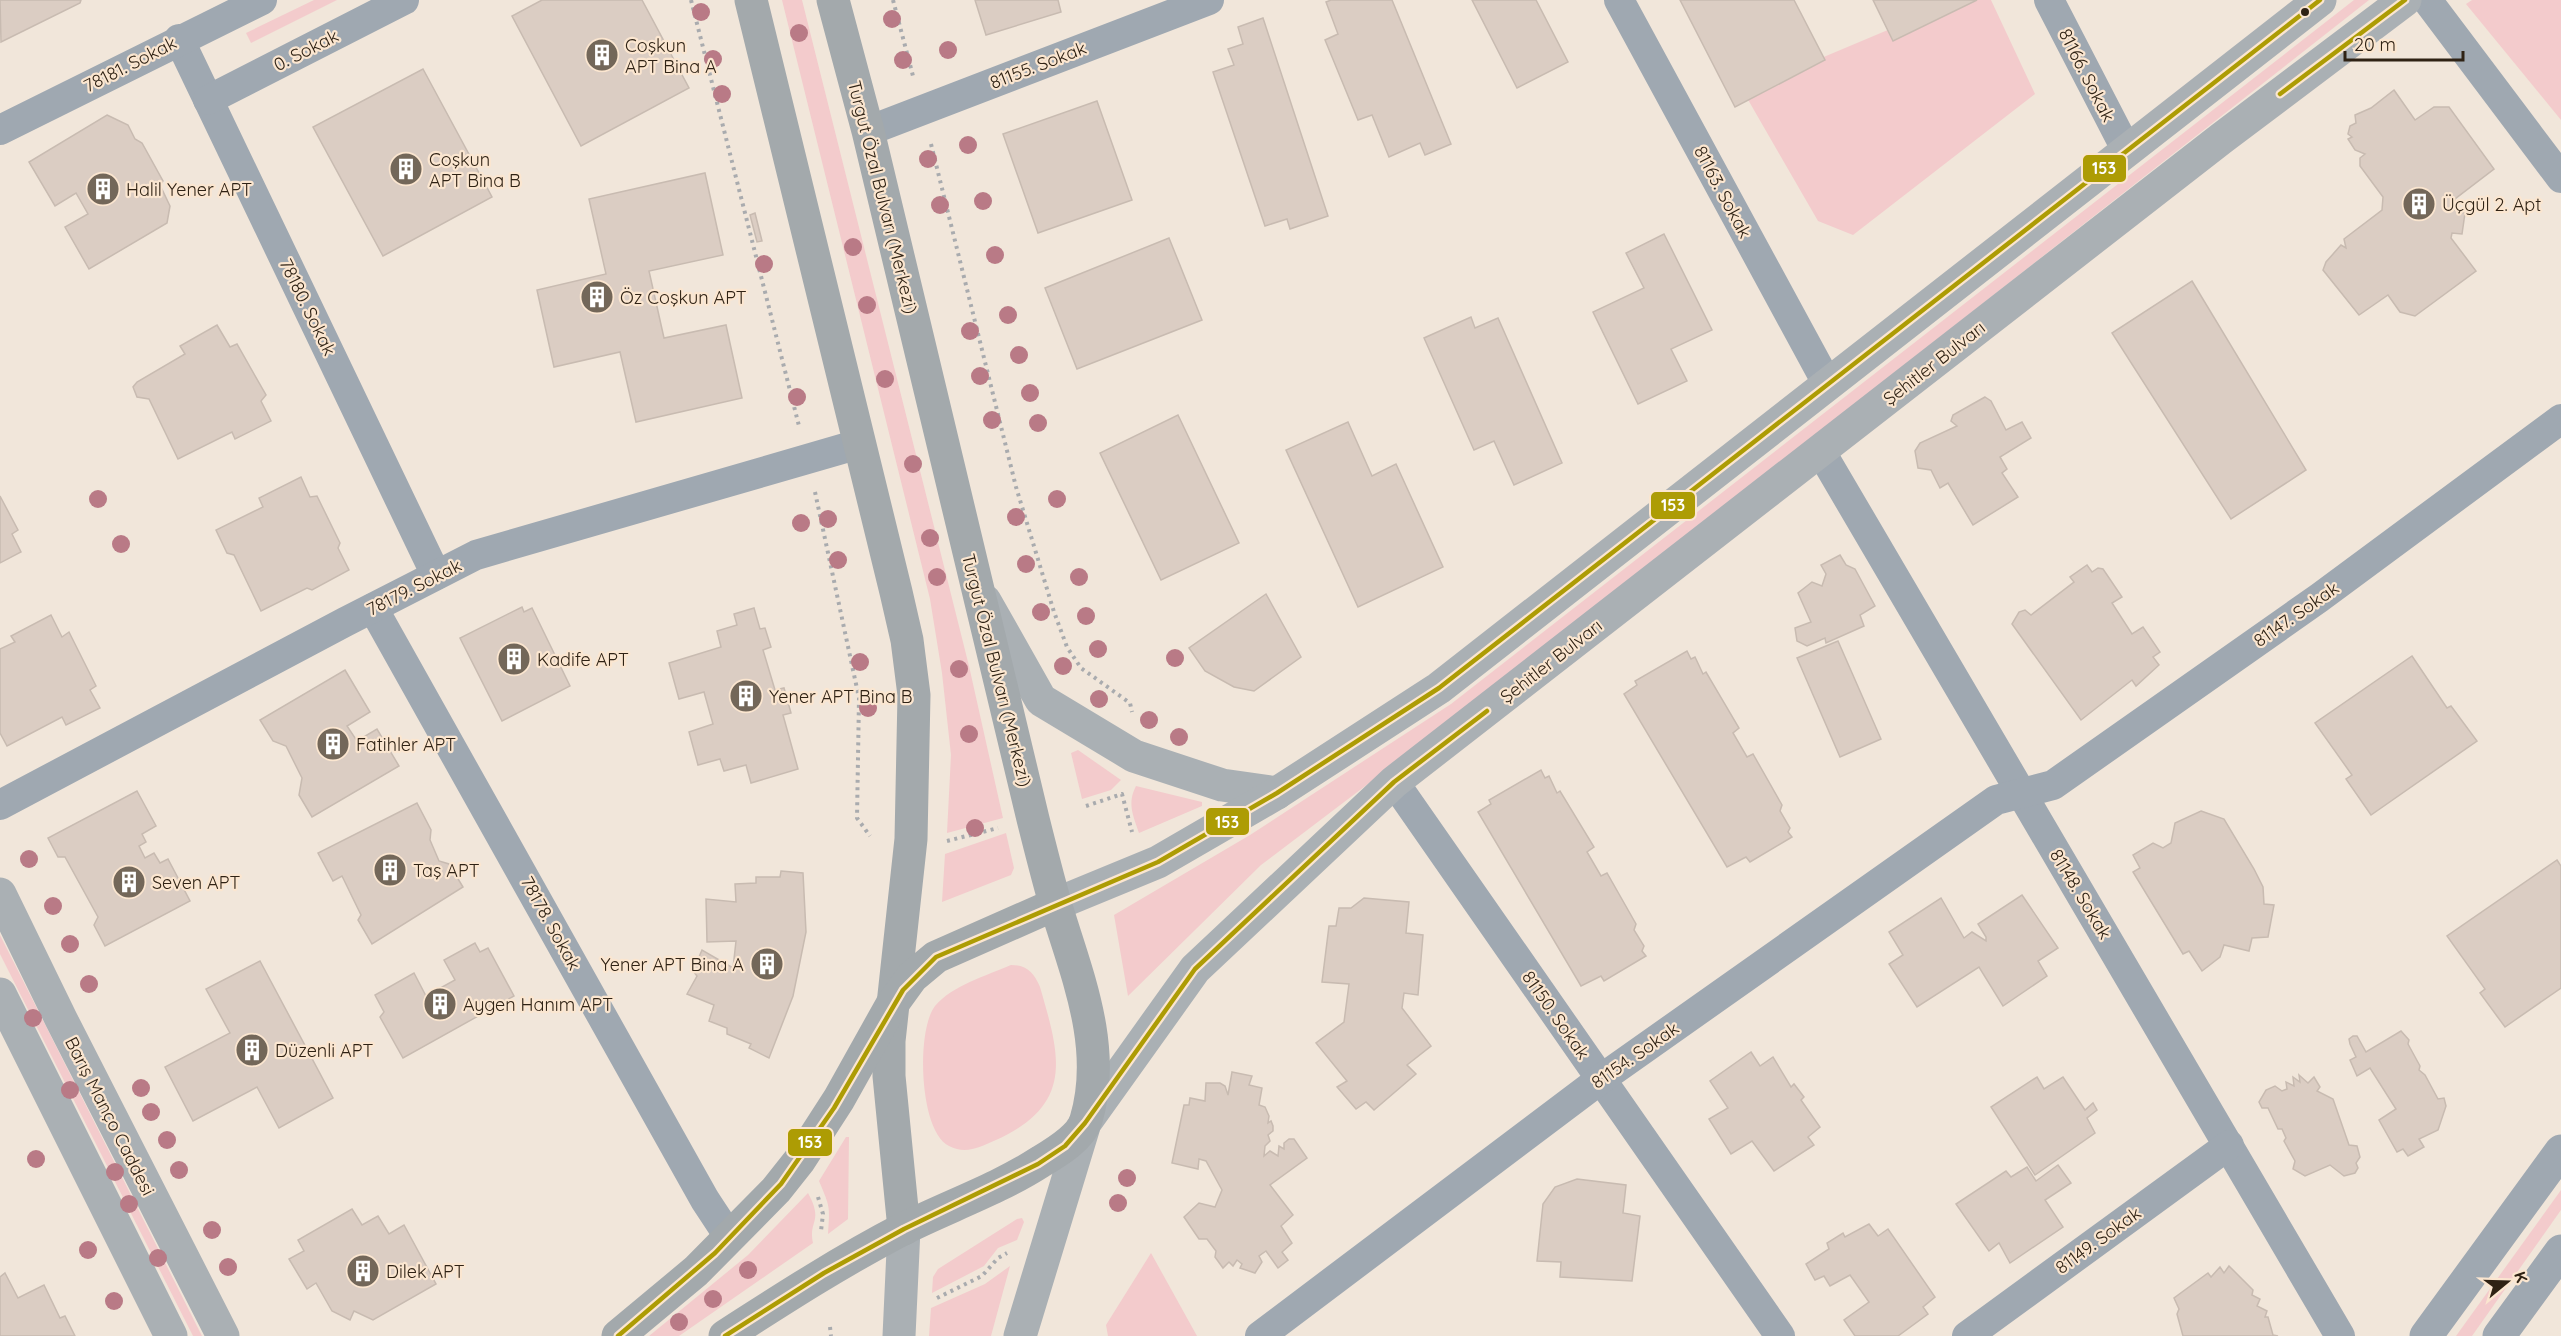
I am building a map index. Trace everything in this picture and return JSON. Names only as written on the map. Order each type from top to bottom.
[{"type":"main road","points":[[751,0],[907,640],[914,695],[911,839],[906,902],[891,1006],[889,1076],[904,1229],[899,1336]]},
{"type":"main road","name":"Turgut Özal Bulvarı (Merkezi)","points":[[833,0],[868,131],[1056,904],[1069,941],[1092,1034],[1093,1079],[1085,1123],[1020,1336]]},
{"type":"main road","points":[[618,1336],[696,1271],[776,1191],[805,1153],[866,1055],[891,1006],[912,977],[936,957],[1158,862],[1277,793],[1439,688],[2126,149],[2320,0]]},
{"type":"main road","name":"Şehitler Bulvarı","points":[[725,1336],[824,1273],[904,1229],[1038,1164],[1065,1146],[1085,1123],[1195,969],[1394,782],[2222,138],[2405,0]]},
{"type":"main road","points":[[979,590],[1041,700],[1134,756],[1222,785],[1277,793]]},
{"type":"main road","name":"Barış Manço Caddesi","points":[[0,894],[66,1029],[223,1336]]},
{"type":"main road","points":[[0,993],[171,1336]]},
{"type":"street","name":"78181. Sokak","points":[[0,130],[179,39],[262,0]]},
{"type":"street","name":"0. Sokak","points":[[208,100],[404,0]]},
{"type":"street","name":"81155. Sokak","points":[[868,131],[1209,0]]},
{"type":"street","name":"81163. Sokak","points":[[1619,0],[1827,383]]},
{"type":"street","name":"81166. Sokak","points":[[2049,0],[2126,149]]},
{"type":"street","points":[[2427,0],[2561,178]]},
{"type":"street","name":"78180. Sokak","points":[[179,39],[436,575]]},
{"type":"street","name":"81147. Sokak","points":[[2022,794],[2053,784],[2319,598],[2561,419]]},
{"type":"street","name":"78179. Sokak","points":[[0,805],[476,555],[859,444]]},
{"type":"street","name":"81148. Sokak","points":[[1821,452],[2340,1336]]},
{"type":"street","name":"78178. Sokak","points":[[373,608],[705,1200],[730,1238]]},
{"type":"street","name":"81150. Sokak","points":[[1394,782],[1780,1336]]},
{"type":"street","name":"81154. Sokak","points":[[1260,1336],[1601,1079],[1996,800],[2022,794]]},
{"type":"street","name":"81149. Sokak","points":[[1967,1336],[2229,1145]]},
{"type":"street","points":[[2426,1336],[2561,1151]]},
{"type":"street","points":[[2499,1336],[2561,1251]]},
{"type":"path","points":[[691,0],[795,411]]},
{"type":"path","points":[[893,0],[914,80]]},
{"type":"path","points":[[930,141],[1014,479],[1054,612],[1068,647],[1081,668],[1130,703],[1133,714]]},
{"type":"path","points":[[816,499],[859,698],[857,818],[870,836]]},
{"type":"path","points":[[1086,806],[1122,794],[1132,833]]},
{"type":"path","points":[[947,842],[1004,826]]},
{"type":"path","points":[[814,1188],[823,1214],[820,1238]]},
{"type":"path","points":[[931,1301],[982,1276],[998,1258],[1013,1252]]},
{"type":"path","points":[[830,1327],[831,1336]]},
{"type":"shaded area","points":[[314,0],[337,0],[251,43],[246,33]]},
{"type":"shaded area","points":[[782,0],[802,0],[969,666],[1003,818],[947,833],[951,755],[942,673],[930,599]]},
{"type":"shaded area","points":[[1959,0],[1991,0],[2035,94],[1853,235],[1818,221],[1743,91]]},
{"type":"shaded area","points":[[2354,0],[2369,0],[1455,718],[1261,865],[1128,996],[1114,915],[1250,835],[1451,704]]},
{"type":"shaded area","points":[[2472,0],[2561,0],[2561,120],[2466,4]]},
{"type":"shaded area","points":[[1078,750],[1121,780],[1111,790],[1082,799],[1071,753]]},
{"type":"shaded area","points":[[1136,786],[1202,802],[1202,806],[1139,833],[1131,804]]},
{"type":"shaded area","points":[[1006,833],[1014,868],[1011,875],[942,902],[945,854]]},
{"type":"shaded area","points":[[0,935],[202,1336],[193,1336],[0,954]]},
{"type":"shaded area","points":[[1011,965],[1021,966],[1029,971],[1040,987],[1053,1035],[1056,1056],[1055,1076],[1050,1094],[1039,1111],[1021,1126],[979,1147],[967,1150],[955,1149],[939,1137],[931,1122],[926,1102],[923,1057],[929,1018],[935,1006],[951,992]]},
{"type":"shaded area","points":[[846,1137],[849,1137],[848,1219],[828,1234],[828,1207],[819,1181]]},
{"type":"shaded area","points":[[2561,1190],[2561,1210],[2472,1336],[2456,1336]]},
{"type":"shaded area","points":[[808,1193],[815,1210],[813,1243],[679,1336],[649,1336],[748,1255]]},
{"type":"shaded area","points":[[1022,1218],[1024,1222],[1017,1240],[998,1248],[984,1266],[932,1293],[933,1277],[938,1269]]},
{"type":"shaded area","points":[[1151,1253],[1197,1336],[1108,1336],[1106,1325]]},
{"type":"shaded area","points":[[1010,1266],[991,1336],[929,1336],[931,1308],[985,1284]]},
{"type":"building","points":[[0,0],[81,0],[80,3],[1,42]]},
{"type":"building","name":"Coşkun APT Bina A","points":[[542,0],[642,0],[689,88],[581,146],[512,16]]},
{"type":"building","points":[[975,0],[1058,0],[1061,12],[986,35]]},
{"type":"building","points":[[1331,0],[1392,0],[1451,144],[1425,155],[1420,143],[1389,157],[1372,115],[1358,120],[1325,40],[1338,34],[1326,2]]},
{"type":"building","points":[[1472,0],[1536,0],[1568,62],[1517,88]]},
{"type":"building","points":[[1680,0],[1794,0],[1825,60],[1735,107]]},
{"type":"building","points":[[1873,0],[1977,0],[1893,41]]},
{"type":"building","points":[[1263,18],[1328,216],[1290,229],[1287,219],[1265,226],[1213,72],[1234,65],[1228,49],[1243,44],[1238,27]]},
{"type":"building","name":"Coşkun APT Bina B","points":[[423,69],[492,197],[383,256],[313,127]]},
{"type":"building","name":"Üçgül 2. Apt","points":[[2394,90],[2415,120],[2434,107],[2449,107],[2494,169],[2455,199],[2454,210],[2465,213],[2462,234],[2452,233],[2451,238],[2476,271],[2415,316],[2400,312],[2388,295],[2359,315],[2323,270],[2326,262],[2341,245],[2346,248],[2344,239],[2382,210],[2383,197],[2360,166],[2360,158],[2365,154],[2355,150],[2348,139],[2352,137],[2348,134],[2350,126],[2356,123],[2355,115],[2371,108]]},
{"type":"building","points":[[1097,101],[1132,200],[1038,233],[1003,134]]},
{"type":"building","name":"Halil Yener APT","points":[[107,115],[128,125],[135,139],[142,143],[163,181],[160,185],[170,206],[167,223],[89,269],[65,227],[88,214],[76,193],[55,206],[29,162]]},
{"type":"building","name":"Öz Coşkun APT","points":[[705,173],[723,255],[649,271],[664,338],[726,325],[742,398],[636,422],[620,352],[554,367],[537,290],[606,274],[589,199]]},
{"type":"building","points":[[755,213],[762,241],[757,242],[750,215]]},
{"type":"building","points":[[1664,234],[1712,330],[1671,349],[1687,381],[1638,404],[1593,312],[1644,288],[1626,253]]},
{"type":"building","points":[[1169,238],[1202,320],[1077,369],[1045,288]]},
{"type":"building","points":[[2192,281],[2306,470],[2231,519],[2112,333]]},
{"type":"building","points":[[1471,317],[1475,328],[1498,318],[1562,463],[1514,485],[1494,441],[1474,450],[1424,338]]},
{"type":"building","points":[[217,325],[230,347],[237,344],[266,395],[261,401],[271,421],[235,439],[232,432],[178,459],[149,399],[137,397],[133,387],[137,382],[185,354],[180,346]]},
{"type":"building","points":[[1985,397],[1991,401],[2006,430],[2022,422],[2031,438],[2000,457],[2007,469],[2002,473],[2018,497],[1973,525],[1948,483],[1940,488],[1931,470],[1918,468],[1915,451],[1920,443],[1957,426],[1951,421],[1953,415]]},
{"type":"building","points":[[1178,415],[1239,543],[1161,580],[1100,453]]},
{"type":"building","points":[[1348,422],[1372,476],[1396,464],[1443,567],[1358,607],[1286,450]]},
{"type":"building","points":[[301,477],[310,497],[317,496],[340,543],[338,548],[349,570],[312,590],[307,588],[261,611],[234,555],[227,553],[216,530],[263,507],[259,498]]},
{"type":"building","points":[[0,496],[18,530],[12,534],[21,552],[0,563]]},
{"type":"building","points":[[1840,555],[1846,565],[1855,569],[1875,606],[1860,615],[1864,626],[1826,643],[1825,638],[1807,646],[1797,641],[1795,628],[1811,622],[1798,593],[1812,582],[1822,586],[1826,574],[1821,565]]},
{"type":"building","points":[[2087,565],[2092,572],[2098,568],[2103,569],[2122,597],[2112,603],[2132,634],[2143,627],[2160,652],[2153,657],[2159,665],[2136,686],[2132,680],[2081,720],[2012,624],[2019,612],[2025,610],[2031,615],[2074,582],[2070,577]]},
{"type":"building","points":[[1266,594],[1301,657],[1254,691],[1234,687],[1205,671],[1189,648]]},
{"type":"building","name":"Kadife APT","points":[[522,607],[524,612],[532,608],[570,686],[502,721],[460,638]]},
{"type":"building","name":"Yener APT Bina B","points":[[754,608],[760,629],[765,628],[771,647],[763,650],[775,690],[784,688],[791,713],[783,715],[798,769],[751,783],[746,765],[724,771],[720,759],[698,765],[689,732],[713,724],[704,692],[679,699],[669,663],[721,647],[717,631],[737,625],[734,614]]},
{"type":"building","points":[[51,615],[62,637],[69,632],[96,686],[90,690],[100,708],[66,725],[62,717],[7,746],[0,733],[0,649],[15,642],[11,636]]},
{"type":"building","points":[[1838,641],[1881,739],[1840,757],[1797,658]]},
{"type":"building","points":[[1687,651],[1691,659],[1695,657],[1703,674],[1706,672],[1739,728],[1733,733],[1747,757],[1753,754],[1782,805],[1780,811],[1790,828],[1788,832],[1792,837],[1750,862],[1746,857],[1727,867],[1624,694],[1637,685],[1635,681]]},
{"type":"building","points":[[2412,656],[2447,708],[2451,706],[2477,741],[2371,815],[2346,779],[2352,775],[2315,723]]},
{"type":"building","name":"Fatihler APT","points":[[345,670],[370,712],[347,726],[357,741],[377,729],[399,766],[312,817],[299,795],[302,778],[286,746],[273,741],[260,720]]},
{"type":"building","points":[[1541,770],[1545,778],[1549,776],[1557,793],[1560,791],[1594,847],[1587,852],[1601,876],[1607,873],[1636,924],[1634,930],[1644,946],[1642,951],[1646,956],[1604,981],[1601,976],[1581,986],[1478,812],[1491,804],[1489,800]]},
{"type":"building","name":"Seven APT","points":[[137,791],[156,826],[142,834],[146,842],[139,846],[145,858],[154,853],[160,863],[168,859],[190,901],[105,946],[94,925],[98,917],[65,857],[58,857],[48,838]]},
{"type":"building","name":"Taş APT","points":[[417,803],[431,830],[430,840],[439,861],[449,864],[463,887],[372,944],[358,920],[361,915],[342,876],[333,881],[318,853]]},
{"type":"building","points":[[2201,811],[2224,819],[2263,887],[2264,904],[2274,905],[2268,937],[2252,938],[2249,951],[2224,945],[2220,957],[2202,971],[2189,951],[2183,954],[2133,872],[2140,868],[2133,855],[2153,843],[2163,848],[2171,843],[2175,823]]},
{"type":"building","points":[[2557,860],[2561,866],[2561,988],[2505,1027],[2480,993],[2485,989],[2447,936]]},
{"type":"building","name":"Yener APT Bina A","points":[[781,871],[803,873],[806,932],[793,996],[769,1058],[749,1048],[751,1044],[727,1034],[727,1028],[709,1021],[714,1005],[687,994],[697,976],[693,971],[702,950],[733,968],[736,941],[707,942],[706,899],[736,902],[735,884],[756,883],[756,877],[780,877]]},
{"type":"building","points":[[2022,895],[2058,948],[2038,961],[2047,976],[2003,1006],[1979,967],[1917,1007],[1889,964],[1903,955],[1889,932],[1941,898],[1964,938],[1972,932],[1986,941],[1978,924]]},
{"type":"building","points":[[1364,898],[1409,902],[1406,933],[1423,935],[1418,995],[1404,993],[1402,1008],[1431,1046],[1407,1065],[1416,1074],[1374,1110],[1366,1102],[1356,1109],[1337,1087],[1347,1081],[1316,1043],[1344,1022],[1349,984],[1322,982],[1329,926],[1336,926],[1339,908],[1351,908]]},
{"type":"building","name":"Aygen Hanım APT","points":[[475,943],[480,952],[488,948],[514,996],[403,1058],[380,1017],[384,1012],[375,995],[414,973],[426,996],[455,980],[444,960]]},
{"type":"building","name":"Düzenli APT","points":[[260,961],[333,1098],[279,1128],[257,1087],[193,1121],[165,1067],[230,1033],[206,989]]},
{"type":"building","points":[[2401,1031],[2409,1040],[2408,1044],[2420,1066],[2419,1070],[2425,1075],[2438,1099],[2444,1098],[2446,1106],[2438,1130],[2419,1139],[2424,1147],[2408,1156],[2403,1149],[2397,1152],[2379,1120],[2396,1109],[2370,1068],[2357,1076],[2350,1060],[2356,1057],[2349,1039],[2353,1036],[2357,1036],[2366,1052]]},
{"type":"building","points":[[1751,1052],[1760,1066],[1773,1057],[1791,1087],[1794,1084],[1804,1097],[1801,1100],[1820,1127],[1808,1137],[1814,1145],[1774,1171],[1752,1141],[1731,1154],[1709,1119],[1728,1108],[1710,1081]]},
{"type":"building","points":[[1232,1072],[1252,1076],[1249,1085],[1262,1088],[1259,1105],[1265,1107],[1269,1116],[1268,1123],[1271,1121],[1273,1126],[1273,1131],[1268,1135],[1270,1141],[1265,1146],[1264,1156],[1270,1151],[1278,1156],[1279,1146],[1284,1149],[1284,1143],[1289,1139],[1294,1139],[1307,1158],[1270,1185],[1293,1215],[1281,1226],[1292,1243],[1282,1252],[1288,1260],[1278,1268],[1266,1251],[1259,1256],[1262,1262],[1255,1273],[1240,1268],[1242,1264],[1237,1260],[1233,1266],[1229,1262],[1223,1268],[1215,1257],[1216,1251],[1207,1239],[1199,1239],[1184,1217],[1199,1203],[1215,1207],[1222,1190],[1206,1161],[1199,1159],[1198,1169],[1172,1163],[1184,1105],[1189,1105],[1190,1098],[1205,1101],[1206,1083],[1220,1083],[1225,1086],[1228,1095]]},
{"type":"building","points":[[2299,1075],[2308,1083],[2314,1077],[2320,1087],[2317,1091],[2333,1099],[2349,1145],[2357,1146],[2360,1157],[2356,1163],[2358,1168],[2355,1173],[2344,1176],[2330,1165],[2305,1176],[2293,1169],[2295,1161],[2284,1141],[2286,1138],[2282,1129],[2278,1129],[2268,1108],[2262,1108],[2259,1102],[2266,1090],[2275,1086],[2282,1091],[2287,1089],[2286,1082],[2294,1086],[2293,1077],[2300,1082]]},
{"type":"building","points":[[2037,1077],[2044,1089],[2063,1077],[2085,1110],[2093,1103],[2097,1110],[2087,1118],[2095,1133],[2035,1175],[1991,1107]]},
{"type":"building","points":[[2058,1165],[2071,1183],[2045,1200],[2063,1227],[2010,1263],[1999,1243],[1989,1251],[1956,1204],[2006,1171],[2011,1177],[2027,1167],[2036,1181]]},
{"type":"building","points":[[1577,1179],[1626,1185],[1623,1213],[1640,1216],[1632,1281],[1560,1277],[1561,1262],[1537,1261],[1543,1204],[1555,1187]]},
{"type":"building","name":"Dilek APT","points":[[352,1209],[362,1225],[378,1216],[389,1234],[404,1225],[436,1284],[373,1320],[354,1311],[350,1320],[332,1311],[316,1283],[307,1289],[289,1259],[304,1251],[298,1240]]},
{"type":"building","points":[[1869,1224],[1878,1236],[1888,1229],[1935,1297],[1923,1307],[1928,1314],[1898,1336],[1855,1336],[1844,1320],[1869,1302],[1850,1275],[1830,1286],[1824,1276],[1815,1280],[1806,1264],[1829,1249],[1827,1243],[1843,1233],[1845,1237]]},
{"type":"building","points":[[2229,1266],[2253,1290],[2252,1295],[2260,1299],[2257,1306],[2267,1311],[2265,1317],[2268,1317],[2273,1335],[2278,1336],[2183,1336],[2177,1314],[2179,1309],[2174,1298],[2208,1273],[2211,1277],[2220,1267],[2224,1273]]},
{"type":"building","points":[[5,1273],[18,1298],[44,1285],[60,1318],[65,1316],[75,1336],[0,1336],[0,1277]]},
{"type":"transit line","name":"153","points":[[618,1336],[715,1253],[781,1184],[834,1108],[903,990],[936,957],[1158,862],[1277,793],[1439,688],[2320,0]]},
{"type":"transit line","name":"153","points":[[2280,94],[2405,0]]},
{"type":"transit line","name":"153","points":[[725,1336],[824,1273],[904,1229],[1038,1164],[1065,1146],[1085,1123],[1195,969],[1394,782],[1487,711]]},
{"type":"place","name":"Coşkun APT Bina A","points":[[602,55]]},
{"type":"place","name":"Coşkun APT Bina B","points":[[406,169]]},
{"type":"place","name":"Halil Yener APT","points":[[103,189]]},
{"type":"place","name":"Üçgül 2. Apt","points":[[2419,204]]},
{"type":"place","name":"Öz Coşkun APT","points":[[597,297]]},
{"type":"place","name":"Kadife APT","points":[[514,659]]},
{"type":"place","name":"Yener APT Bina B","points":[[746,696]]},
{"type":"place","name":"Fatihler APT","points":[[333,744]]},
{"type":"place","name":"Taş APT","points":[[390,870]]},
{"type":"place","name":"Seven APT","points":[[129,882]]},
{"type":"place","name":"Yener APT Bina A","points":[[767,964]]},
{"type":"place","name":"Aygen Hanım APT","points":[[440,1004]]},
{"type":"place","name":"Düzenli APT","points":[[252,1050]]},
{"type":"place","name":"Dilek APT","points":[[363,1271]]}]
